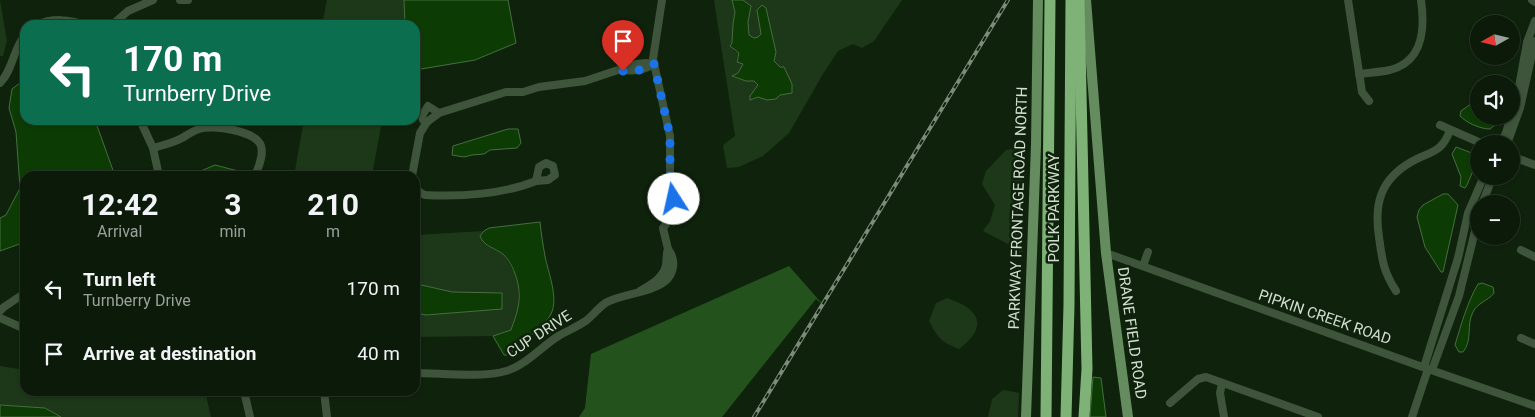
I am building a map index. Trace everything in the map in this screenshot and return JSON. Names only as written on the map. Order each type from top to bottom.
[{"type":"highway","name":"POLK PARKWAY","points":[[1046,417],[1050,0]]},
{"type":"highway","name":"POLK PARKWAY","points":[[1066,417],[1070,305],[1071,0]]},
{"type":"highway","points":[[1080,0],[1087,369],[1084,417]]},
{"type":"main road","name":"PARKWAY FRONTAGE ROAD NORTH","points":[[1026,417],[1037,113],[1038,0]]},
{"type":"main road","name":"DRANE FIELD ROAD","points":[[1086,0],[1106,253],[1128,417]]},
{"type":"street","points":[[117,20],[128,10],[153,0]]},
{"type":"street","points":[[180,0],[188,0]]},
{"type":"street","points":[[413,171],[418,138],[427,122],[439,113],[506,92],[523,92],[539,87],[585,81],[636,64],[654,64],[653,48],[662,0]]},
{"type":"street","points":[[1348,0],[1362,92],[1369,101]]},
{"type":"street","points":[[1359,74],[1391,69],[1402,65],[1410,58],[1422,38],[1424,22],[1421,0]]},
{"type":"street","points":[[51,20],[64,20]]},
{"type":"street","points":[[1520,81],[1527,42],[1535,21]]},
{"type":"street","points":[[0,83],[7,75],[20,41]]},
{"type":"street","points":[[1510,135],[1520,108],[1535,41]]},
{"type":"street","name":"CUP DRIVE","points":[[420,373],[488,374],[509,370],[518,366],[560,335],[588,319],[604,303],[640,291],[668,272],[674,261],[673,255],[668,249],[663,228],[670,220],[682,214],[674,199],[670,181],[670,136],[654,64]]},
{"type":"street","points":[[142,125],[153,148],[158,171]]},
{"type":"street","points":[[1440,125],[1470,138]]},
{"type":"street","points":[[153,148],[182,138],[199,128],[215,126],[250,135],[258,140],[262,148],[256,171]]},
{"type":"street","points":[[1396,291],[1387,278],[1383,267],[1377,220],[1377,207],[1380,196],[1388,181],[1400,170],[1444,144],[1450,130]]},
{"type":"street","points":[[1520,159],[1535,165]]},
{"type":"street","points":[[420,191],[426,195],[460,196],[491,192],[536,181]]},
{"type":"street","points":[[1412,417],[1428,369],[1468,213],[1480,185]]},
{"type":"street","points":[[1428,369],[1459,296],[1472,245]]},
{"type":"street","points":[[1521,250],[1535,257]]},
{"type":"street","points":[[1143,266],[1148,252]]},
{"type":"street","name":"PIPKIN CREEK ROAD","points":[[1106,253],[1535,406]]},
{"type":"street","points":[[0,311],[20,296]]},
{"type":"street","points":[[0,318],[20,327]]},
{"type":"street","points":[[1521,338],[1535,344]]},
{"type":"street","points":[[1170,403],[1198,379],[1206,377],[1318,417]]},
{"type":"street","points":[[1222,383],[1220,393],[1224,417]]},
{"type":"street","points":[[245,396],[250,417]]},
{"type":"street","points":[[325,396],[327,417]]},
{"type":"shaded area","points":[[0,0],[7,41],[3,56],[0,56]]},
{"type":"shaded area","points":[[327,0],[404,0],[405,20],[323,20]]},
{"type":"shaded area","points":[[404,0],[508,0],[516,43],[475,60],[420,69],[420,20],[405,20]]},
{"type":"shaded area","points":[[714,0],[732,0],[735,12],[733,24],[734,51],[739,53],[736,61],[743,64],[738,73],[732,77],[754,81],[758,86],[750,96],[751,100],[758,97],[767,100],[785,93],[792,93],[780,67],[774,61],[776,52],[769,28],[758,18],[761,34],[754,38],[749,35],[748,22],[751,6],[743,0],[902,0],[874,41],[862,48],[853,44],[838,51],[789,133],[763,156],[739,167],[727,168],[723,145],[735,136]]},
{"type":"shaded area","points":[[732,0],[743,0],[751,6],[748,22],[749,35],[754,38],[761,34],[757,10],[762,5],[766,8],[776,52],[774,61],[780,67],[784,67],[792,84],[792,93],[780,95],[776,99],[767,100],[758,97],[750,100],[750,96],[758,85],[754,81],[746,81],[732,76],[738,73],[743,64],[737,62],[739,53],[730,46],[732,43],[735,12]]},
{"type":"shaded area","points":[[20,83],[20,125],[97,125],[113,171],[20,171],[20,188],[16,132],[9,108],[12,89]]},
{"type":"shaded area","points":[[1470,104],[1470,123],[1460,116],[1461,111]]},
{"type":"shaded area","points":[[303,125],[381,125],[373,171],[295,171]]},
{"type":"shaded area","points":[[1474,125],[1495,125],[1490,129]]},
{"type":"shaded area","points":[[508,129],[518,129],[521,143],[517,148],[490,150],[484,154],[464,157],[452,155],[453,146]]},
{"type":"shaded area","points":[[1023,147],[1023,251],[1019,253],[1006,243],[983,231],[990,221],[995,205],[982,184],[986,171],[1006,150]]},
{"type":"shaded area","points":[[1456,147],[1470,152],[1470,178],[1465,188],[1460,186],[1461,177],[1452,154]]},
{"type":"shaded area","points":[[215,165],[238,171],[201,171]]},
{"type":"shaded area","points":[[20,188],[20,244],[0,251],[0,218],[6,215]]},
{"type":"shaded area","points":[[1443,194],[1448,194],[1458,205],[1443,272],[1441,272],[1425,247],[1417,217],[1423,205]]},
{"type":"shaded area","points":[[540,222],[552,285],[553,308],[551,314],[538,329],[509,355],[504,355],[493,336],[511,330],[519,301],[517,280],[512,266],[504,255],[484,243],[480,236],[489,228]]},
{"type":"shaded area","points":[[484,231],[480,236],[488,246],[504,255],[518,279],[519,306],[511,330],[493,336],[420,337],[420,235]]},
{"type":"shaded area","points":[[789,266],[825,307],[816,299],[722,417],[579,417],[585,408],[591,354]]},
{"type":"shaded area","points":[[1482,283],[1493,287],[1494,293],[1475,309],[1471,317],[1468,343],[1463,352],[1459,352],[1455,345],[1467,306],[1478,284]]},
{"type":"shaded area","points":[[420,285],[452,292],[502,293],[502,309],[420,315]]},
{"type":"shaded area","points":[[947,298],[967,307],[977,319],[974,333],[959,349],[941,339],[929,321],[936,303]]},
{"type":"shaded area","points":[[0,366],[20,369],[20,396],[206,396],[211,417],[61,417],[45,408],[0,405]]},
{"type":"shaded area","points":[[1093,377],[1101,378],[1106,417],[1090,417]]},
{"type":"shaded area","points":[[1003,390],[1019,393],[1018,417],[988,417],[992,399]]},
{"type":"shaded area","points":[[0,405],[45,408],[61,417],[0,417]]},
{"type":"railway","points":[[754,417],[1008,0]]},
{"type":"route","points":[[623,71],[636,72],[654,64],[670,136],[670,181],[674,199]]}]
